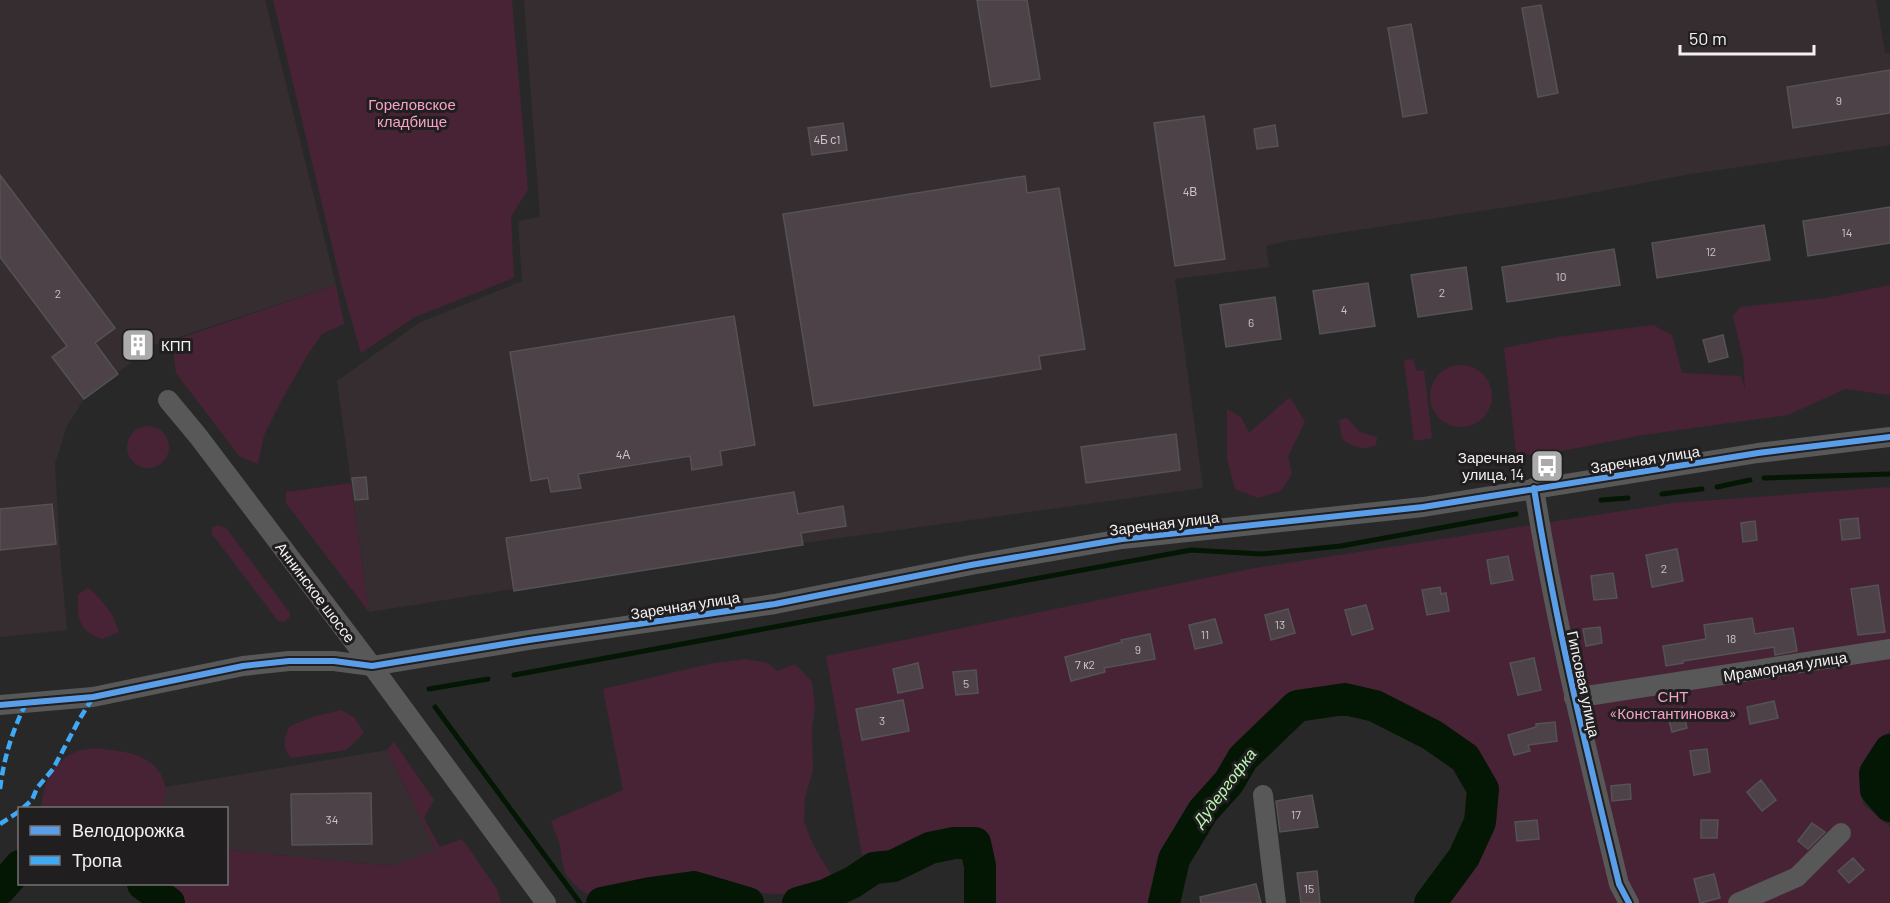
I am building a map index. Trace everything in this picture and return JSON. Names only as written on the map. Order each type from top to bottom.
[{"type":"street","name":"Аннинское шоссе","points":[[168,400],[372,666],[546,903]]},
{"type":"street","name":"Заречная улица","points":[[0,705],[93,698],[243,666],[289,661],[334,661],[372,666],[529,640],[775,604],[1122,538],[1424,507],[1758,453],[1890,437]]},
{"type":"street","name":"Гипсовая улица","points":[[1534,488],[1543,549],[1574,698],[1619,884],[1629,903]]},
{"type":"street","name":"Мраморная улица","points":[[1574,698],[1890,648]]},
{"type":"street","points":[[1263,795],[1276,903]]},
{"type":"street","points":[[1738,903],[1797,877],[1840,833]]},
{"type":"shaded area","points":[[0,0],[265,0],[336,285],[152,346],[84,399],[67,426],[55,464],[67,630],[0,637]]},
{"type":"shaded area","points":[[524,0],[1876,0],[1885,53],[1890,53],[1890,145],[1690,174],[1565,198],[1287,241],[1266,246],[1269,267],[1175,279],[1203,488],[803,543],[803,545],[514,591],[513,589],[369,612],[337,381],[419,323],[522,281],[518,221],[540,217]]},
{"type":"shaded area","points":[[387,750],[436,850],[392,866],[228,850],[228,807],[162,807],[166,787]]},
{"type":"green space","name":"Гореловское кладбище","points":[[273,0],[512,0],[528,189],[511,217],[514,278],[415,317],[361,353],[341,283]]},
{"type":"green space","points":[[336,285],[344,324],[322,334],[308,354],[264,435],[258,464],[239,456],[176,373],[172,341]]},
{"type":"green space","points":[[1890,285],[1890,395],[1845,389],[1788,415],[1643,435],[1551,453],[1522,455],[1516,452],[1504,348],[1558,337],[1653,325],[1672,335],[1682,373],[1741,376],[1745,390],[1743,358],[1733,316],[1740,307],[1826,298]]},
{"type":"green space","points":[[1414,359],[1416,371],[1424,370],[1432,438],[1414,441],[1404,360]]},
{"type":"green space","points":[[1461,365],[1478,370],[1483,374],[1487,379],[1492,396],[1487,413],[1483,418],[1478,422],[1461,427],[1444,422],[1439,418],[1435,413],[1430,396],[1435,379],[1439,374],[1444,370]]},
{"type":"green space","points":[[1290,397],[1305,422],[1288,456],[1292,474],[1281,491],[1258,498],[1235,489],[1227,459],[1227,409],[1241,417],[1249,433]]},
{"type":"green space","points":[[1347,418],[1360,432],[1377,437],[1376,445],[1367,448],[1358,447],[1342,439],[1339,420]]},
{"type":"green space","points":[[148,426],[163,432],[169,447],[163,462],[148,468],[133,462],[127,447],[133,432]]},
{"type":"green space","points":[[351,483],[369,612],[286,503],[286,492]]},
{"type":"green space","name":"СНТ «Константиновка»","points":[[1890,487],[1890,730],[1861,770],[1863,804],[1890,827],[1890,903],[1438,903],[1465,866],[1488,825],[1491,783],[1465,746],[1419,714],[1371,698],[1325,692],[1287,701],[1206,788],[1163,849],[1151,903],[992,903],[988,850],[973,829],[935,837],[899,851],[862,855],[826,656],[1255,568],[1674,503]]},
{"type":"green space","points":[[218,525],[226,528],[290,613],[289,618],[284,622],[278,621],[212,534],[212,528]]},
{"type":"green space","points":[[88,588],[107,607],[119,632],[102,639],[88,632],[84,627],[79,616],[78,594]]},
{"type":"green space","points":[[745,659],[768,663],[777,671],[795,664],[812,682],[815,707],[812,729],[813,771],[805,797],[804,822],[813,845],[833,878],[802,891],[784,894],[769,894],[675,875],[643,879],[589,895],[578,888],[566,875],[560,845],[551,821],[623,790],[603,689],[709,664]]},
{"type":"green space","points":[[341,710],[354,717],[364,733],[346,750],[291,758],[284,742],[290,726]]},
{"type":"green space","points":[[394,742],[434,800],[424,818],[440,847],[462,839],[497,889],[501,903],[177,903],[152,885],[228,885],[228,850],[392,866],[436,850],[387,750]]},
{"type":"green space","points":[[96,748],[117,751],[147,760],[161,774],[166,788],[162,807],[41,807],[46,783],[53,770],[65,758]]},
{"type":"building","points":[[977,0],[1027,0],[1040,79],[991,87]]},
{"type":"building","points":[[1541,5],[1558,93],[1538,97],[1522,8]]},
{"type":"building","points":[[1411,24],[1427,113],[1403,117],[1388,28]]},
{"type":"building","points":[[1890,70],[1890,113],[1793,128],[1787,87]]},
{"type":"building","points":[[1204,116],[1225,259],[1175,266],[1154,123]]},
{"type":"building","points":[[843,123],[847,150],[812,155],[808,128]]},
{"type":"building","points":[[1275,125],[1278,146],[1257,149],[1254,129]]},
{"type":"building","points":[[0,175],[115,328],[95,343],[118,374],[84,399],[52,357],[67,346],[0,257]]},
{"type":"building","points":[[1025,176],[1027,193],[1059,188],[1085,349],[1039,356],[1041,369],[814,406],[783,214]]},
{"type":"building","points":[[1890,207],[1890,243],[1808,256],[1803,221]]},
{"type":"building","points":[[1764,225],[1770,260],[1657,278],[1652,243]]},
{"type":"building","points":[[1614,249],[1620,285],[1507,302],[1502,267]]},
{"type":"building","points":[[1466,267],[1472,309],[1418,317],[1411,275]]},
{"type":"building","points":[[1368,283],[1375,326],[1320,334],[1313,291]]},
{"type":"building","points":[[1275,297],[1281,339],[1226,347],[1220,305]]},
{"type":"building","points":[[734,316],[755,445],[720,451],[722,465],[692,470],[690,456],[578,474],[581,488],[551,492],[548,478],[531,481],[510,352]]},
{"type":"building","points":[[1723,335],[1728,357],[1709,362],[1703,340]]},
{"type":"building","points":[[1176,434],[1180,470],[1086,483],[1081,447]]},
{"type":"building","points":[[366,477],[368,499],[355,500],[352,478]]},
{"type":"building","points":[[794,492],[798,514],[843,506],[846,526],[801,533],[803,545],[514,591],[506,538]]},
{"type":"building","points":[[52,504],[56,544],[0,550],[0,509]]},
{"type":"building","points":[[1858,518],[1860,538],[1842,540],[1840,520]]},
{"type":"building","points":[[1755,521],[1757,540],[1743,542],[1741,523]]},
{"type":"building","points":[[1677,549],[1683,581],[1652,587],[1646,555]]},
{"type":"building","points":[[1508,556],[1513,580],[1491,584],[1487,560]]},
{"type":"building","points":[[1613,573],[1617,598],[1594,600],[1591,576]]},
{"type":"building","points":[[1878,585],[1885,632],[1858,635],[1851,589]]},
{"type":"building","points":[[1440,587],[1441,594],[1446,593],[1449,611],[1427,615],[1422,590]]},
{"type":"building","points":[[1366,605],[1373,629],[1352,635],[1345,610]]},
{"type":"building","points":[[1288,609],[1295,633],[1271,640],[1265,615]]},
{"type":"building","points":[[1752,618],[1755,634],[1793,628],[1797,651],[1775,655],[1774,647],[1683,661],[1683,663],[1666,666],[1663,646],[1706,639],[1704,625]]},
{"type":"building","points":[[1215,619],[1222,643],[1195,649],[1189,625]]},
{"type":"building","points":[[1600,627],[1602,643],[1586,646],[1583,629]]},
{"type":"building","points":[[1150,634],[1155,659],[1104,668],[1105,672],[1071,681],[1065,657]]},
{"type":"building","points":[[1534,658],[1541,690],[1518,695],[1510,663]]},
{"type":"building","points":[[918,663],[923,688],[898,693],[893,669]]},
{"type":"building","points":[[976,670],[978,693],[956,695],[953,672]]},
{"type":"building","points":[[903,700],[909,731],[862,740],[856,709]]},
{"type":"building","points":[[1774,701],[1778,718],[1750,724],[1747,707]]},
{"type":"building","points":[[1682,708],[1687,728],[1672,732],[1667,712]]},
{"type":"building","points":[[1555,722],[1557,741],[1528,745],[1530,751],[1514,755],[1508,735],[1536,727],[1536,724]]},
{"type":"building","points":[[1707,749],[1710,772],[1694,775],[1690,751]]},
{"type":"building","points":[[1761,780],[1776,800],[1762,811],[1747,792]]},
{"type":"building","points":[[1630,784],[1631,799],[1612,801],[1611,786]]},
{"type":"building","points":[[371,793],[372,844],[292,845],[291,794]]},
{"type":"building","points":[[1312,795],[1318,827],[1280,832],[1276,801]]},
{"type":"building","points":[[1537,820],[1539,839],[1517,841],[1515,822]]},
{"type":"building","points":[[1701,820],[1718,820],[1717,838],[1701,838]]},
{"type":"building","points":[[1812,823],[1825,832],[1808,849],[1798,841]]},
{"type":"building","points":[[1853,858],[1864,870],[1849,883],[1838,871]]},
{"type":"building","points":[[1317,871],[1320,903],[1301,903],[1297,873]]},
{"type":"building","points":[[1714,874],[1720,898],[1700,903],[1694,879]]},
{"type":"building","points":[[1256,884],[1261,903],[1201,903],[1200,897]]},
{"type":"waterway","points":[[1764,478],[1890,474]]},
{"type":"waterway","points":[[1717,487],[1750,480]]},
{"type":"waterway","points":[[1662,494],[1702,489]]},
{"type":"waterway","points":[[1601,500],[1628,498]]},
{"type":"waterway","points":[[514,675],[1191,550],[1262,554],[1341,546],[1516,514]]},
{"type":"waterway","points":[[429,689],[488,679]]},
{"type":"waterway","name":"Дудергофка","points":[[1164,903],[1174,859],[1203,811],[1229,782],[1243,758],[1297,706],[1345,699],[1375,706],[1432,735],[1465,758],[1483,789],[1480,822],[1464,857],[1430,903]]},
{"type":"waterway","points":[[435,707],[580,903]]},
{"type":"waterway","name":"Дудергофка","points":[[1890,750],[1875,773],[1876,790],[1890,806]]},
{"type":"waterway","name":"Дудергофка","points":[[798,903],[826,895],[853,882],[874,868],[893,866],[930,848],[954,843],[975,843],[980,866],[980,903]]},
{"type":"waterway","name":"Дудергофка","points":[[0,889],[18,868]]},
{"type":"waterway","name":"Дудергофка","points":[[144,885],[169,903]]},
{"type":"waterway","name":"Дудергофка","points":[[602,903],[694,887],[748,903]]},
{"type":"marked path","points":[[24,807],[32,800],[37,788],[53,769],[93,697]]},
{"type":"marked path","points":[[0,789],[9,745],[26,703]]},
{"type":"marked path","points":[[0,824],[18,812]]},
{"type":"cycle path","points":[[0,705],[93,697],[243,666],[289,661],[334,661],[372,666],[529,640],[775,604],[971,565],[1122,539],[1423,507],[1758,453],[1890,437]]},
{"type":"cycle path","points":[[1534,488],[1542,538],[1584,736],[1619,884],[1629,903]]},
{"type":"place","name":"КПП","points":[[138,345]]},
{"type":"place","name":"Заречная улица, 14","points":[[1547,466]]}]
